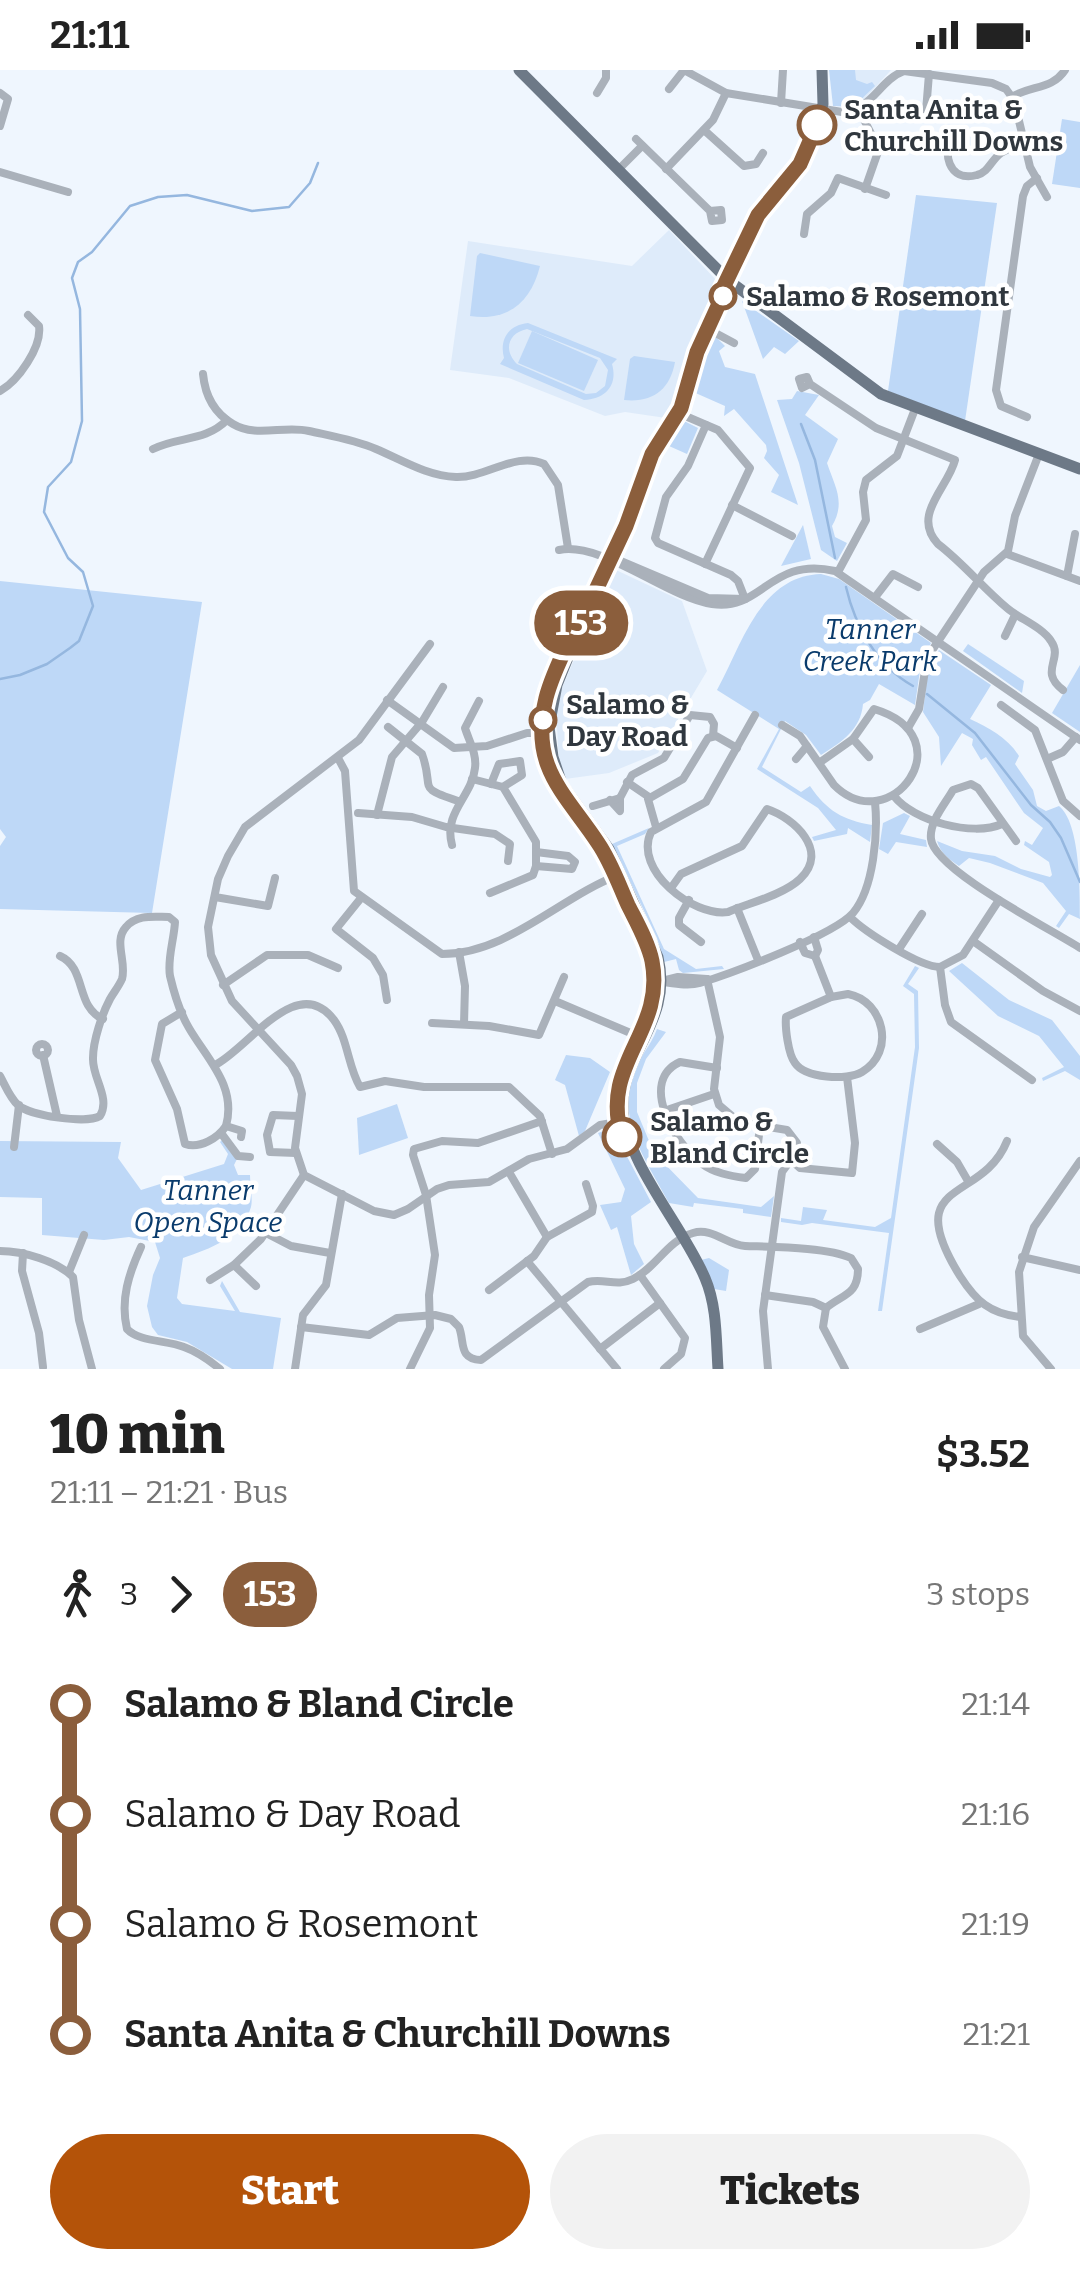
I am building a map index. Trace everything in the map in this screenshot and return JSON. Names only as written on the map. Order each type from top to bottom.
[{"type":"main road","points":[[518,70],[725,285],[883,396],[1080,469]]},
{"type":"main road","points":[[621,1121],[626,1081],[655,1019],[658,981],[603,839],[564,788],[546,733],[553,698],[608,559],[608,549],[634,477],[681,408],[718,292],[760,212],[803,158],[812,139],[820,109],[820,70]]},
{"type":"main road","points":[[658,981],[650,1013],[619,1081],[621,1121],[629,1154],[711,1297],[714,1369]]},
{"type":"street","points":[[597,93],[606,70]]},
{"type":"street","points":[[669,89],[684,70],[726,93],[842,112],[858,110],[904,70],[970,75],[997,84],[1012,97],[1024,144],[1047,197]]},
{"type":"street","points":[[781,103],[782,70]]},
{"type":"street","points":[[1012,97],[1026,88],[1052,84],[1065,70]]},
{"type":"street","points":[[926,111],[929,74]]},
{"type":"street","points":[[666,169],[718,113],[726,93]]},
{"type":"street","points":[[0,94],[8,98],[0,126]]},
{"type":"street","points":[[858,110],[878,148],[878,160],[865,190]]},
{"type":"street","points":[[704,130],[744,166],[756,164],[763,153]]},
{"type":"street","points":[[954,133],[946,146],[946,157],[954,170],[967,176],[983,172],[1002,153],[1024,144]]},
{"type":"street","points":[[618,170],[639,142],[710,211]]},
{"type":"street","points":[[878,148],[906,149]]},
{"type":"street","points":[[0,172],[68,192]]},
{"type":"street","points":[[804,234],[807,214],[831,193],[838,178],[886,195]]},
{"type":"street","points":[[1027,417],[1001,406],[996,390],[1023,196],[1037,178]]},
{"type":"street","points":[[0,391],[12,382],[40,336],[39,326],[28,316]]},
{"type":"street","points":[[708,323],[734,343]]},
{"type":"street","points":[[203,374],[208,398],[227,420],[250,430],[293,428],[313,432],[366,445],[427,472],[446,476],[473,476],[520,460],[536,460],[555,477],[564,549],[586,549],[703,602],[740,603],[794,570],[815,567],[838,572],[1078,739],[1047,759]]},
{"type":"street","points":[[810,384],[870,425],[956,461],[928,512],[927,526],[938,544],[1015,614],[1052,641],[1052,678],[1063,690]]},
{"type":"street","points":[[838,572],[866,520],[866,480],[894,460],[916,409]]},
{"type":"street","points":[[676,412],[725,437],[749,466],[706,564]]},
{"type":"street","points":[[154,449],[172,441],[206,436],[227,420]]},
{"type":"street","points":[[706,425],[688,466],[666,497],[654,534],[658,543],[734,577],[744,598]]},
{"type":"street","points":[[908,728],[920,707],[925,662],[978,580],[988,567],[1007,554],[1015,516],[1038,454]]},
{"type":"street","points":[[732,506],[792,536]]},
{"type":"street","points":[[1068,576],[1075,534]]},
{"type":"street","points":[[1007,554],[1080,581]]},
{"type":"street","points":[[876,596],[893,574],[918,587]]},
{"type":"street","points":[[1005,636],[1015,614]]},
{"type":"street","points":[[430,644],[359,740],[245,826],[222,866],[208,937],[223,985],[236,1008],[291,1065],[296,1076],[302,1094],[296,1153],[304,1175],[383,1214],[398,1214],[448,1185],[489,1182],[529,1159],[567,1150],[600,1125],[621,1121]]},
{"type":"street","points":[[377,816],[392,757],[422,722],[443,687]]},
{"type":"street","points":[[387,700],[422,722],[445,744],[472,749],[527,733],[546,733]]},
{"type":"street","points":[[452,845],[450,827],[476,764],[465,728],[479,701]]},
{"type":"street","points":[[1001,704],[1036,730],[1063,801],[1080,816]]},
{"type":"street","points":[[782,725],[800,736],[834,785],[847,796],[875,802],[894,796],[906,783],[918,760],[918,742],[908,728],[871,709],[853,739],[819,763]]},
{"type":"street","points":[[593,806],[610,800],[618,812],[622,809],[620,798],[626,784],[636,772],[664,758],[690,715],[705,715],[714,724],[714,736]]},
{"type":"street","points":[[671,888],[682,874],[742,846],[767,809],[803,832],[810,846],[810,862],[793,884],[723,913],[712,912],[671,888],[658,877],[647,850],[649,836],[656,826],[706,802],[755,715]]},
{"type":"street","points":[[388,727],[423,758],[429,789],[458,801]]},
{"type":"street","points":[[648,799],[683,779],[708,738],[714,736],[737,748]]},
{"type":"street","points":[[853,739],[870,757]]},
{"type":"street","points":[[796,759],[807,746]]},
{"type":"street","points":[[338,758],[344,771],[353,888],[361,898],[437,952],[447,954],[492,943],[618,875]]},
{"type":"street","points":[[492,784],[500,764],[520,762],[522,775],[503,788]]},
{"type":"street","points":[[472,779],[503,788],[534,838],[536,866],[531,876],[490,893]]},
{"type":"street","points":[[626,784],[648,799],[656,826]]},
{"type":"street","points":[[1016,841],[978,788],[971,784],[953,790],[930,838],[939,857],[999,900],[1080,948]]},
{"type":"street","points":[[894,796],[908,809],[936,820],[985,829],[1002,824]]},
{"type":"street","points":[[658,981],[700,983],[814,936],[850,916],[863,895],[875,845],[875,802]]},
{"type":"street","points":[[358,813],[412,817],[504,837],[510,844],[508,861]]},
{"type":"street","points":[[536,852],[568,856],[575,862],[572,870],[536,866]]},
{"type":"street","points":[[215,897],[268,906],[275,878]]},
{"type":"street","points":[[361,898],[336,930],[374,958],[387,1000]]},
{"type":"street","points":[[690,900],[679,925],[700,942]]},
{"type":"street","points":[[850,916],[864,930],[926,966],[940,968],[958,959],[999,900]]},
{"type":"street","points":[[737,908],[758,960]]},
{"type":"street","points":[[899,949],[922,914]]},
{"type":"street","points":[[18,1106],[92,1121],[104,1112],[93,1061],[103,1018],[122,978],[122,931],[138,918],[174,920],[170,974],[182,1012],[215,1065],[228,1099],[224,1130],[238,1156],[250,1157]]},
{"type":"street","points":[[814,936],[818,950],[815,956],[831,997]]},
{"type":"street","points":[[973,941],[1043,992],[1080,1011]]},
{"type":"street","points":[[800,942],[805,953],[815,956]]},
{"type":"street","points":[[459,952],[466,986],[464,1024]]},
{"type":"street","points":[[223,985],[266,954],[308,954],[338,968]]},
{"type":"street","points":[[60,956],[73,964],[90,1010],[103,1018]]},
{"type":"street","points":[[940,968],[951,1022],[1032,1080]]},
{"type":"street","points":[[432,1023],[538,1035],[564,978]]},
{"type":"street","points":[[706,979],[720,1037],[714,1094],[729,1116],[787,1130],[794,1135],[797,1149],[782,1172],[765,1295],[762,1327],[768,1369]]},
{"type":"street","points":[[848,994],[863,998],[880,1020],[876,1057],[863,1072],[847,1077],[806,1072],[797,1066],[785,1024],[789,1015],[831,997],[848,994]]},
{"type":"street","points":[[554,1002],[640,1037]]},
{"type":"street","points":[[215,1065],[236,1052],[278,1012],[290,1006],[316,1007],[337,1024],[360,1087],[386,1081],[424,1087],[499,1084],[519,1094],[542,1121],[552,1154]]},
{"type":"street","points":[[182,1012],[162,1024],[156,1065],[172,1095],[186,1144],[196,1145],[224,1130],[242,1130],[242,1138]]},
{"type":"street","points":[[43,1056],[57,1116]]},
{"type":"street","points":[[717,1068],[676,1063],[662,1089],[664,1111],[676,1137],[704,1166],[728,1176],[752,1176],[760,1126]]},
{"type":"street","points":[[0,1076],[18,1106],[14,1146]]},
{"type":"street","points":[[790,1159],[800,1168],[852,1173],[856,1143],[847,1077]]},
{"type":"street","points":[[664,1111],[714,1094]]},
{"type":"street","points":[[296,1153],[270,1152],[266,1144],[269,1121],[275,1114],[298,1116]]},
{"type":"street","points":[[410,1369],[426,1339],[435,1255],[426,1195],[412,1155],[414,1149],[434,1142],[478,1143],[542,1121]]},
{"type":"street","points":[[1007,1141],[993,1167],[944,1203],[938,1232],[945,1252],[980,1304],[1021,1318]]},
{"type":"street","points":[[937,1144],[957,1162],[968,1182]]},
{"type":"street","points":[[1049,1368],[1027,1344],[1019,1275],[1022,1256],[1037,1221],[1080,1161]]},
{"type":"street","points":[[509,1172],[547,1238]]},
{"type":"street","points":[[210,1280],[234,1264],[266,1232],[304,1175]]},
{"type":"street","points":[[489,1290],[527,1262],[547,1238],[592,1212],[586,1184]]},
{"type":"street","points":[[295,1369],[305,1310],[326,1284],[342,1194]]},
{"type":"street","points":[[412,1207],[428,1213]]},
{"type":"street","points":[[266,1232],[291,1246],[330,1253]]},
{"type":"street","points":[[301,1327],[363,1336],[377,1333],[397,1318],[446,1316],[462,1333],[464,1352],[481,1360],[592,1280],[618,1284],[640,1275],[660,1254],[703,1232],[734,1244],[842,1254],[854,1260],[858,1269],[856,1287],[826,1308]]},
{"type":"street","points":[[69,1272],[84,1235]]},
{"type":"street","points":[[141,1247],[125,1298],[127,1329],[136,1337],[192,1350],[220,1369]]},
{"type":"street","points":[[0,1251],[24,1253],[69,1272],[75,1282],[79,1320],[92,1369]]},
{"type":"street","points":[[24,1253],[22,1271],[44,1367]]},
{"type":"street","points":[[1022,1256],[1080,1270]]},
{"type":"street","points":[[527,1262],[616,1369]]},
{"type":"street","points":[[234,1264],[256,1286]]},
{"type":"street","points":[[640,1275],[685,1341],[682,1354],[664,1369]]},
{"type":"street","points":[[765,1295],[813,1302],[826,1308]]},
{"type":"street","points":[[600,1349],[660,1303]]},
{"type":"street","points":[[920,1329],[980,1304]]},
{"type":"street","points":[[826,1308],[823,1327],[844,1369]]},
{"type":"shaded area","points":[[843,70],[891,70],[860,104],[834,79]]},
{"type":"shaded area","points":[[669,230],[718,282],[666,418],[625,412],[605,416],[509,378],[450,370],[468,241],[632,266]]},
{"type":"shaded area","points":[[616,570],[682,601],[707,671],[658,753],[609,773],[565,779],[559,765],[554,724],[559,695],[611,573]]},
{"type":"green space","points":[[829,70],[855,70],[856,80],[875,86],[853,107],[833,106]]},
{"type":"green space","points":[[1062,119],[1080,122],[1080,188],[1052,184]]},
{"type":"green space","points":[[916,195],[997,203],[965,421],[888,391]]},
{"type":"green space","points":[[480,253],[540,266],[524,299],[496,316],[470,316]]},
{"type":"green space","points":[[742,301],[799,341],[785,354],[774,347],[763,359]]},
{"type":"green space","points":[[528,323],[617,359],[612,364],[613,378],[608,390],[584,400],[500,364],[507,334]],"holes":[[[527,329],[600,358],[608,370],[605,386],[586,394],[517,364],[509,348],[515,334]]]},
{"type":"green space","points":[[532,331],[598,360],[584,391],[518,363]]},
{"type":"green space","points":[[712,338],[725,346],[719,351],[725,367],[755,374],[798,505],[771,492],[779,475],[764,458],[766,445],[734,409],[724,416],[725,406],[691,391]]},
{"type":"green space","points":[[634,356],[675,362],[673,372],[664,387],[651,397],[624,400],[630,359]]},
{"type":"green space","points":[[797,391],[819,395],[805,415],[838,439],[827,463],[839,502],[832,526],[835,537],[847,543],[837,561],[821,550],[799,463],[777,400],[792,399]]},
{"type":"green space","points":[[684,421],[698,428],[687,454],[669,446]]},
{"type":"green space","points":[[803,525],[811,559],[781,566]]},
{"type":"green space","points":[[821,574],[839,579],[931,643],[921,663],[915,705],[879,684],[863,704],[854,728],[821,755],[806,735],[785,721],[762,767],[801,792],[810,786],[829,808],[844,817],[872,825],[870,842],[848,828],[847,834],[814,841],[812,837],[836,830],[818,808],[757,769],[779,729],[717,690],[768,599],[783,586]]},
{"type":"green space","points":[[0,581],[202,602],[152,913],[0,909],[0,846],[6,837],[0,829]]},
{"type":"green space","points":[[968,644],[1024,681],[1022,693],[963,651]]},
{"type":"green space","name":"Tanner Creek Park","points":[[939,650],[991,685],[970,719],[998,734],[1015,750],[1019,756],[1015,764],[1033,790],[1037,806],[1046,811],[1059,806],[1066,814],[1075,841],[1080,919],[1069,914],[1059,928],[1056,926],[1066,911],[1043,883],[969,858],[959,866],[941,849],[937,841],[962,851],[995,856],[1021,869],[1052,875],[1049,862],[1024,845],[1025,841],[1032,845],[1043,828],[1024,813],[986,757],[981,760],[972,745],[973,739],[962,733],[941,766],[939,737],[923,712],[928,668]]},
{"type":"green space","points":[[1080,665],[1080,732],[1052,713]]},
{"type":"green space","points":[[904,813],[910,816],[900,834],[926,840],[927,847],[896,842],[888,854],[879,849],[883,823]]},
{"type":"green space","points":[[649,828],[645,834],[617,846],[664,949],[696,969],[724,969],[683,973],[676,959],[664,962],[657,938],[612,844]]},
{"type":"green space","points":[[962,963],[1009,1000],[1052,1020],[1080,1056],[1080,1080],[1065,1071],[1043,1081],[1042,1078],[1064,1067],[1039,1036],[998,1016],[949,971]]},
{"type":"green space","points":[[915,966],[919,968],[908,984],[918,991],[919,1048],[882,1311],[878,1311],[889,1233],[802,1225],[781,1222],[781,1218],[801,1221],[803,1207],[827,1210],[823,1220],[875,1227],[891,1218],[915,1047],[914,994],[903,986]]},
{"type":"green space","points":[[657,1029],[666,1032],[646,1059],[637,1083],[637,1112],[654,1153],[698,1198],[761,1207],[774,1196],[771,1217],[743,1213],[743,1209],[669,1203],[637,1143],[629,1111],[634,1071]]},
{"type":"green space","points":[[566,1055],[590,1058],[610,1072],[585,1131],[579,1136],[565,1085],[555,1080]]},
{"type":"green space","points":[[397,1104],[408,1138],[359,1155],[357,1118]]},
{"type":"green space","points":[[612,1128],[651,1202],[631,1216],[634,1244],[644,1264],[631,1275],[617,1227],[611,1230],[600,1205],[621,1202],[625,1189],[598,1133]]},
{"type":"green space","name":"Tanner Open Space","points":[[223,1139],[237,1159],[234,1165],[238,1175],[250,1175],[251,1207],[247,1218],[232,1234],[183,1258],[177,1298],[182,1304],[235,1311],[220,1286],[222,1281],[240,1312],[281,1318],[273,1369],[232,1369],[187,1342],[158,1335],[147,1306],[160,1258],[155,1242],[129,1237],[104,1240],[42,1235],[42,1198],[0,1197],[0,1141],[121,1142],[118,1158],[141,1190],[224,1164],[228,1154],[220,1142]]},
{"type":"green space","points":[[709,1258],[729,1270],[726,1291],[714,1289],[701,1260]]},
{"type":"waterway","points":[[0,679],[47,664],[79,641],[93,606],[83,572],[68,558],[44,512],[48,487],[71,462],[82,421],[80,309],[72,278],[78,262],[92,252],[130,206],[158,197],[187,195],[252,211],[289,207],[310,183],[318,163]]},
{"type":"waterway","points":[[801,424],[815,460],[835,558]]},
{"type":"waterway","points":[[846,587],[869,644],[889,668],[913,686]]},
{"type":"waterway","points":[[927,694],[975,733],[1031,805],[1050,822],[1080,882]]},
{"type":"bus line","name":"153","points":[[622,1137],[616,1103],[618,1088],[625,1062],[650,1013],[654,996],[652,962],[605,855],[553,780],[542,727],[545,705],[575,628],[626,526],[652,454],[681,408],[697,352],[722,290],[735,270],[758,215],[800,164],[817,125]]},
{"type":"place","name":"Santa Anita & Churchill Downs","points":[[817,125]]},
{"type":"place","name":"Salamo & Rosemont","points":[[723,296]]},
{"type":"place","name":"Salamo & Day Road","points":[[543,720]]},
{"type":"place","name":"Salamo & Bland Circle","points":[[622,1137]]}]
